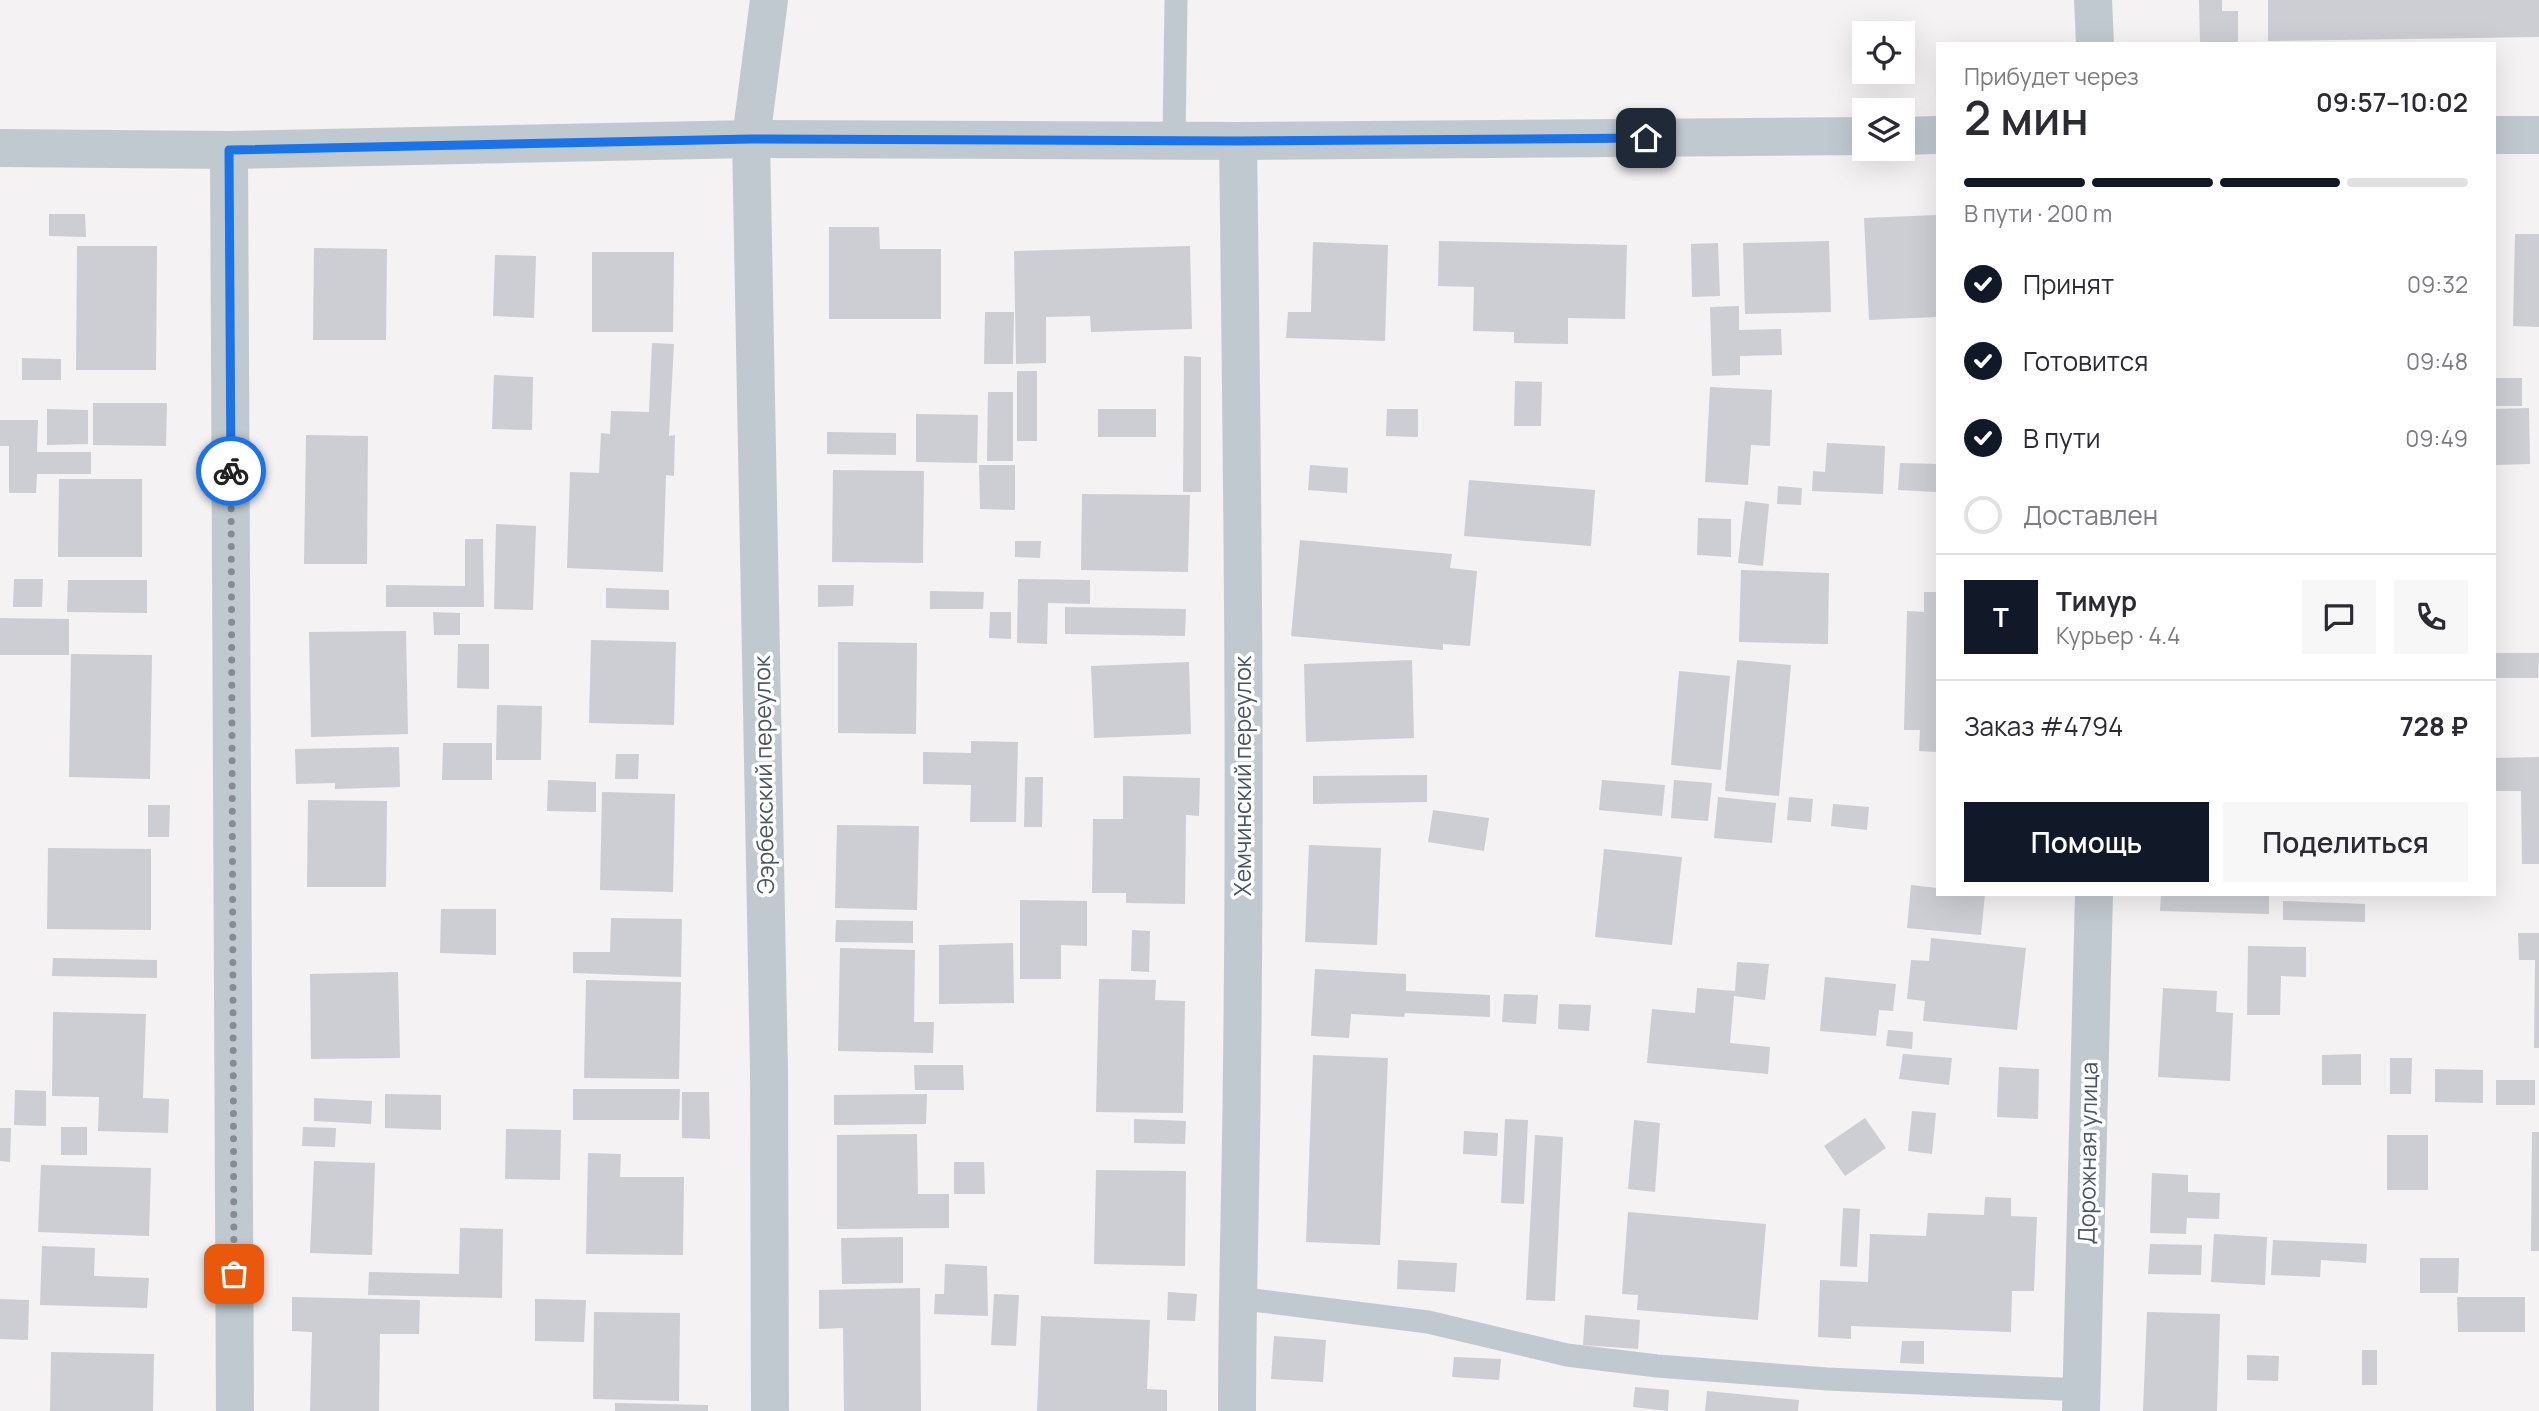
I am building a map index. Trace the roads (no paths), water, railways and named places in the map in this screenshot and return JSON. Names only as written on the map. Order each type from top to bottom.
[{"type":"street","name":"Ээрбекский переулок","points":[[769,0],[751,139],[769,1070],[770,1411]]},
{"type":"street","points":[[2093,0],[2095,42]]},
{"type":"street","points":[[1915,136],[1936,135]]},
{"type":"street","points":[[2496,135],[2539,135]]},
{"type":"street","points":[[0,148],[229,150],[751,139],[1238,141],[1852,136]]},
{"type":"street","name":"Хемчинский переулок","points":[[1237,1411],[1242,1067],[1243,605],[1238,141]]},
{"type":"street","points":[[229,150],[234,1411]]},
{"type":"street","name":"Дорожная улица","points":[[2081,1401],[2094,896]]},
{"type":"lane","points":[[1174,140],[1176,0]]},
{"type":"lane","points":[[1237,1298],[1429,1322],[1567,1355],[1657,1366],[2081,1401]]}]
